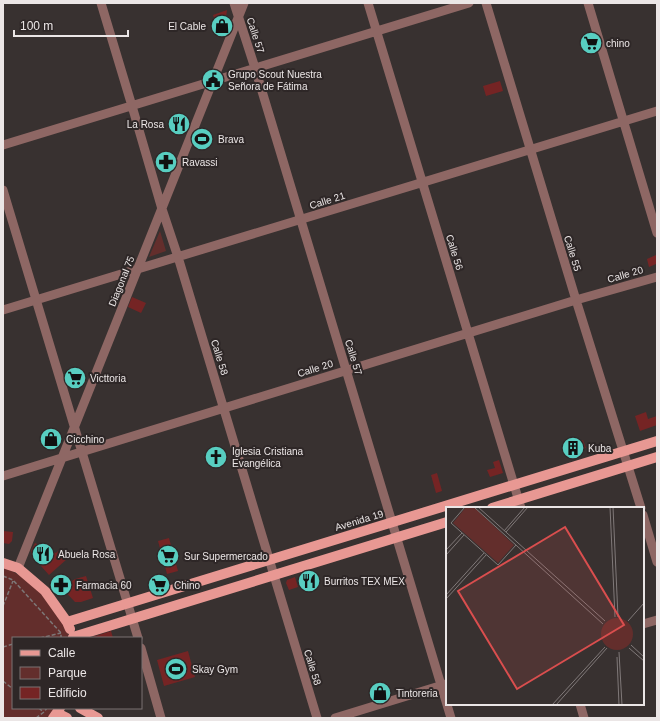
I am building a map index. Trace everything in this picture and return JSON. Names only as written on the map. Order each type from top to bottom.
[{"type":"main road","name":"Avenida 19","points":[[67,622],[657,441]]},
{"type":"main road","points":[[499,507],[520,504],[628,466],[657,458]]},
{"type":"main road","points":[[3,563],[18,568],[45,591],[67,622],[73,637],[446,522]]},
{"type":"main road","points":[[82,709],[98,718]]},
{"type":"main road","points":[[57,713],[67,718]]},
{"type":"street","name":"Calle 58","points":[[101,3],[317,718]]},
{"type":"street","name":"Calle 57","points":[[234,3],[392,523],[444,684]]},
{"type":"street","name":"Diagonal 75","points":[[18,568],[244,3]]},
{"type":"street","name":"Calle 56","points":[[368,3],[520,504]]},
{"type":"street","points":[[3,145],[469,3]]},
{"type":"street","name":"Calle 55","points":[[486,3],[641,507]]},
{"type":"street","points":[[588,3],[657,233]]},
{"type":"street","name":"Calle 21","points":[[3,310],[657,110]]},
{"type":"street","points":[[3,190],[138,637]]},
{"type":"street","name":"Calle 20","points":[[3,476],[576,300],[657,277]]},
{"type":"street","points":[[644,518],[657,562]]},
{"type":"street","points":[[644,624],[657,620]]},
{"type":"street","points":[[142,652],[161,718]]},
{"type":"street","points":[[335,718],[444,684]]},
{"type":"street","name":"Calle 57","points":[[448,705],[451,718]]},
{"type":"street","points":[[580,705],[584,718]]},
{"type":"path","points":[[3,576],[13,580],[62,633]]},
{"type":"path","points":[[3,606],[13,580]]},
{"type":"path","points":[[44,637],[62,633]]},
{"type":"path","points":[[61,637],[62,633]]},
{"type":"path","points":[[3,681],[12,688]]},
{"type":"path","points":[[40,709],[44,712]]},
{"type":"path","points":[[36,718],[46,709]]},
{"type":"green space","points":[[160,231],[166,251],[149,257]]},
{"type":"green space","points":[[3,566],[39,587],[64,618],[69,637],[12,637],[12,709],[56,709],[54,713],[47,718],[3,718]]},
{"type":"building","points":[[227,10],[220,32],[212,29],[215,21],[213,15]]},
{"type":"building","points":[[500,81],[503,91],[486,96],[483,86]]},
{"type":"building","points":[[185,115],[177,135],[172,119]]},
{"type":"building","name":"Brava","points":[[200,135],[206,137],[203,143],[197,140]]},
{"type":"building","points":[[656,255],[656,264],[649,267],[647,259]]},
{"type":"building","points":[[132,297],[146,303],[141,313],[128,307]]},
{"type":"building","name":"Victtoria","points":[[83,369],[77,383],[72,383],[69,373]]},
{"type":"building","points":[[646,412],[648,419],[657,416],[657,425],[640,431],[635,416]]},
{"type":"building","name":"Cicchino","points":[[50,433],[56,436],[52,445],[47,447],[46,442]]},
{"type":"building","points":[[583,440],[586,448],[572,452],[570,445]]},
{"type":"building","points":[[499,460],[503,473],[490,477],[487,470],[495,468],[493,462]]},
{"type":"building","points":[[437,473],[442,491],[436,493],[431,475]]},
{"type":"building","points":[[3,531],[13,532],[12,541],[9,544],[3,543]]},
{"type":"building","name":"Sur Supermercado","points":[[169,538],[178,571],[167,574],[158,541]]},
{"type":"building","points":[[35,543],[56,553],[59,550],[67,559],[49,575],[32,556],[31,551]]},
{"type":"building","name":"Burritos TEX MEX","points":[[310,572],[315,588],[308,590],[303,574]]},
{"type":"building","points":[[65,574],[72,581],[86,576],[93,598],[81,602],[75,602],[56,582]]},
{"type":"building","points":[[295,577],[298,587],[289,590],[286,583],[287,580]]},
{"type":"building","points":[[111,631],[113,637],[92,637]]},
{"type":"building","name":"Skay Gym","points":[[188,651],[195,677],[164,686],[157,660]]},
{"type":"place","name":"El Cable","points":[[222,26]]},
{"type":"place","name":"chino","points":[[591,43]]},
{"type":"place","name":"Grupo Scout Nuestra Señora de Fátima","points":[[213,80]]},
{"type":"place","name":"La Rosa","points":[[179,124]]},
{"type":"place","name":"Brava","points":[[202,139]]},
{"type":"place","name":"Ravassi","points":[[166,162]]},
{"type":"place","name":"Victtoria","points":[[75,378]]},
{"type":"place","name":"Cicchino","points":[[51,439]]},
{"type":"place","name":"Kuba","points":[[573,448]]},
{"type":"place","name":"Iglesia Cristiana Evangélica","points":[[216,457]]},
{"type":"place","name":"Abuela Rosa","points":[[43,554]]},
{"type":"place","name":"Sur Supermercado","points":[[168,556]]},
{"type":"place","name":"Burritos TEX MEX","points":[[309,581]]},
{"type":"place","name":"Farmacia 60","points":[[61,585]]},
{"type":"place","name":"Chino","points":[[159,585]]},
{"type":"place","name":"Skay Gym","points":[[176,669]]},
{"type":"place","name":"Tintoreria","points":[[380,693]]}]
